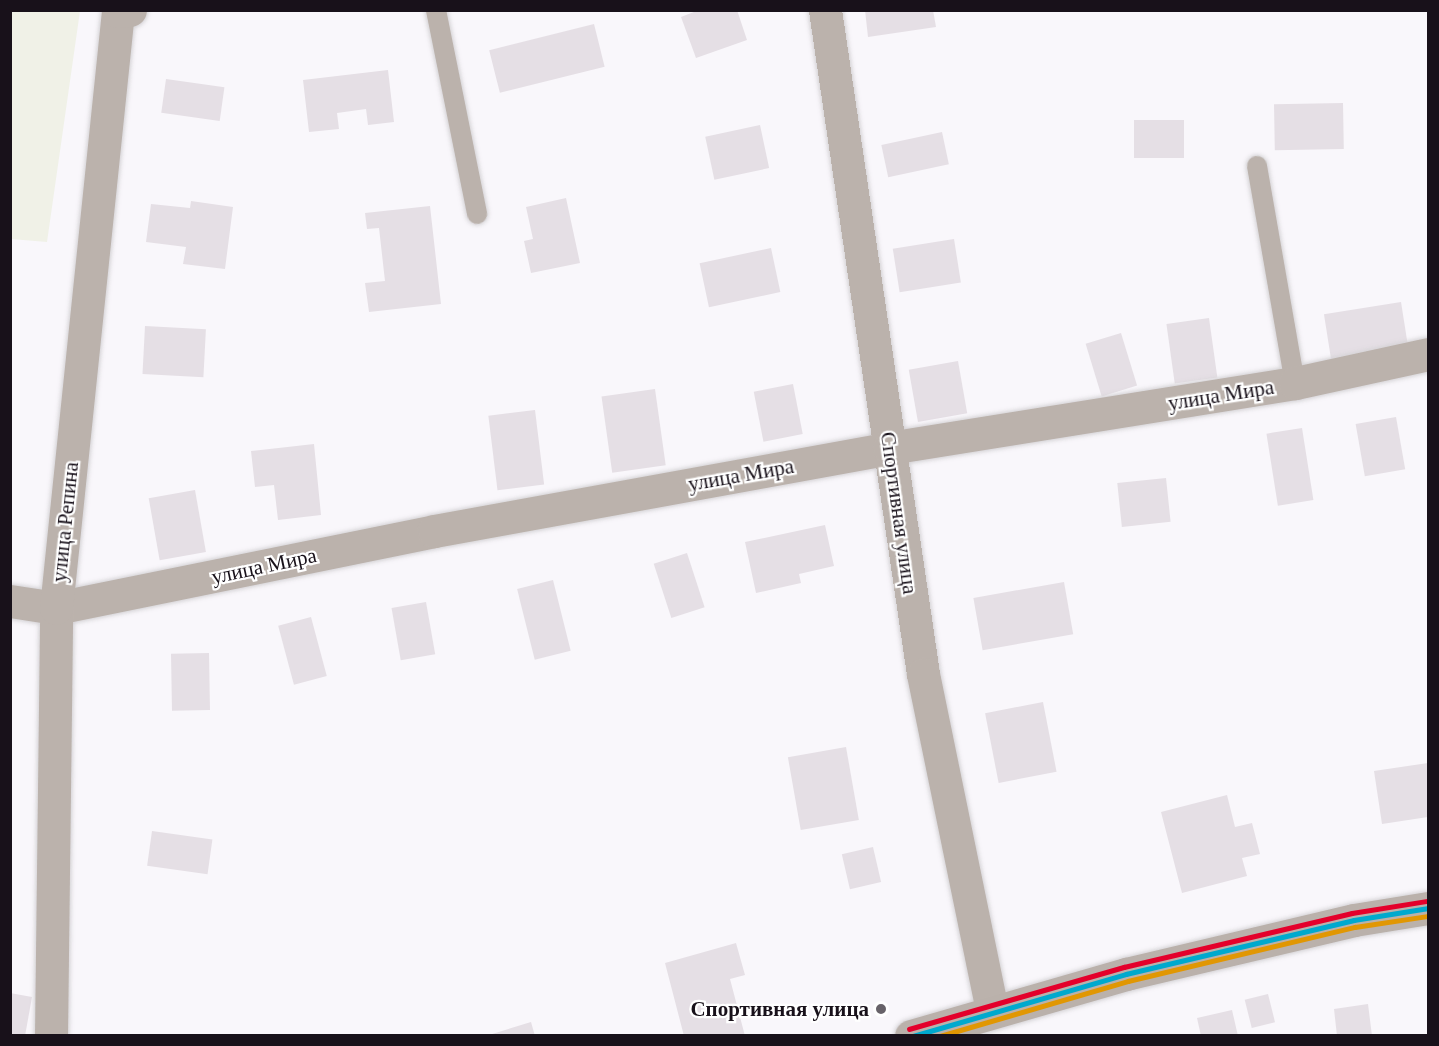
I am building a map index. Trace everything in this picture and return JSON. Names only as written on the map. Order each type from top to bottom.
[{"type":"main road","points":[[924,1033],[992,1011],[1206,955],[1354,920],[1428,908]]},
{"type":"street","points":[[118,11],[130,10]]},
{"type":"street","name":"Спортивная улица","points":[[825,10],[923,674],[992,1011]]},
{"type":"street","name":"улица Репина","points":[[51,1035],[56,609],[118,11]]},
{"type":"street","name":"улица Мира","points":[[56,609],[434,531],[889,448],[1295,383],[1428,354]]},
{"type":"street","points":[[10,601],[56,609]]},
{"type":"lane","points":[[436,10],[477,214]]},
{"type":"lane","points":[[1257,166],[1295,383]]},
{"type":"shaded area","points":[[10,11],[80,11],[47,242],[11,239]]},
{"type":"building","points":[[699,10],[737,10],[747,40],[696,58],[681,17]]},
{"type":"building","points":[[865,10],[933,10],[936,27],[868,37]]},
{"type":"building","points":[[594,24],[605,67],[500,93],[489,50]]},
{"type":"building","points":[[388,70],[394,122],[368,125],[366,109],[337,113],[339,129],[309,132],[303,80]]},
{"type":"building","points":[[166,79],[224,87],[220,121],[161,113]]},
{"type":"building","points":[[1343,103],[1344,149],[1275,150],[1274,104]]},
{"type":"building","points":[[1134,120],[1184,120],[1184,158],[1134,158]]},
{"type":"building","points":[[760,125],[769,168],[714,180],[705,137]]},
{"type":"building","points":[[942,132],[949,164],[888,177],[881,145]]},
{"type":"building","points":[[566,198],[580,263],[531,273],[524,241],[533,239],[526,207]]},
{"type":"building","points":[[191,201],[233,207],[225,269],[183,264],[186,247],[146,242],[151,204],[190,208]]},
{"type":"building","points":[[430,206],[441,304],[369,312],[365,283],[385,281],[379,228],[367,229],[365,213]]},
{"type":"building","points":[[954,239],[961,282],[900,292],[893,249]]},
{"type":"building","points":[[771,248],[780,292],[709,307],[700,263]]},
{"type":"building","points":[[1401,302],[1408,347],[1331,360],[1324,314]]},
{"type":"building","points":[[1209,318],[1217,377],[1175,383],[1166,324]]},
{"type":"building","points":[[145,326],[206,329],[203,377],[142,374]]},
{"type":"building","points":[[1121,333],[1137,386],[1102,396],[1086,344]]},
{"type":"building","points":[[958,361],[967,413],[918,422],[909,370]]},
{"type":"building","points":[[793,384],[803,434],[763,442],[754,392]]},
{"type":"building","points":[[655,389],[666,465],[612,473],[602,397]]},
{"type":"building","points":[[535,410],[544,484],[497,490],[488,416]]},
{"type":"building","points":[[1396,417],[1405,469],[1365,476],[1356,424]]},
{"type":"building","points":[[1302,428],[1313,500],[1278,506],[1266,434]]},
{"type":"building","points":[[314,444],[321,515],[278,520],[274,485],[255,487],[251,451]]},
{"type":"building","points":[[1166,478],[1171,522],[1122,527],[1117,483]]},
{"type":"building","points":[[195,490],[206,552],[160,560],[149,498]]},
{"type":"building","points":[[825,525],[834,566],[799,574],[801,583],[756,593],[745,542]]},
{"type":"building","points":[[687,553],[705,607],[671,618],[654,564]]},
{"type":"building","points":[[553,580],[571,651],[535,660],[517,589]]},
{"type":"building","points":[[1064,582],[1073,634],[983,650],[973,598]]},
{"type":"building","points":[[426,602],[435,654],[401,660],[392,608]]},
{"type":"building","points":[[311,617],[327,676],[294,685],[278,626]]},
{"type":"building","points":[[209,653],[210,710],[172,711],[171,654]]},
{"type":"building","points":[[1043,702],[1057,772],[999,783],[985,713]]},
{"type":"building","points":[[846,747],[859,820],[801,830],[788,757]]},
{"type":"building","points":[[1428,763],[1428,817],[1382,824],[1374,771]]},
{"type":"building","points":[[1227,795],[1235,827],[1252,823],[1260,854],[1242,858],[1247,876],[1182,893],[1161,812]]},
{"type":"building","points":[[152,831],[212,839],[208,874],[147,866]]},
{"type":"building","points":[[873,847],[881,882],[850,889],[842,854]]},
{"type":"building","points":[[736,943],[745,975],[730,979],[745,1036],[684,1036],[665,963]]},
{"type":"building","points":[[10,993],[32,997],[25,1036],[10,1036]]},
{"type":"building","points":[[1268,994],[1275,1022],[1252,1028],[1245,1000]]},
{"type":"building","points":[[1368,1004],[1372,1036],[1337,1036],[1334,1009]]},
{"type":"building","points":[[1232,1010],[1238,1036],[1201,1036],[1197,1018]]},
{"type":"building","points":[[531,1022],[535,1036],[489,1036],[489,1035]]},
{"type":"transit line","points":[[909,1029],[1124,967],[1352,913],[1427,901]]},
{"type":"transit line","points":[[913,1036],[1126,974],[1354,920],[1428,908]]},
{"type":"transit line","points":[[940,1036],[1128,981],[1355,927],[1428,916]]},
{"type":"place","name":"Спортивная улица","points":[[881,1009]]}]
